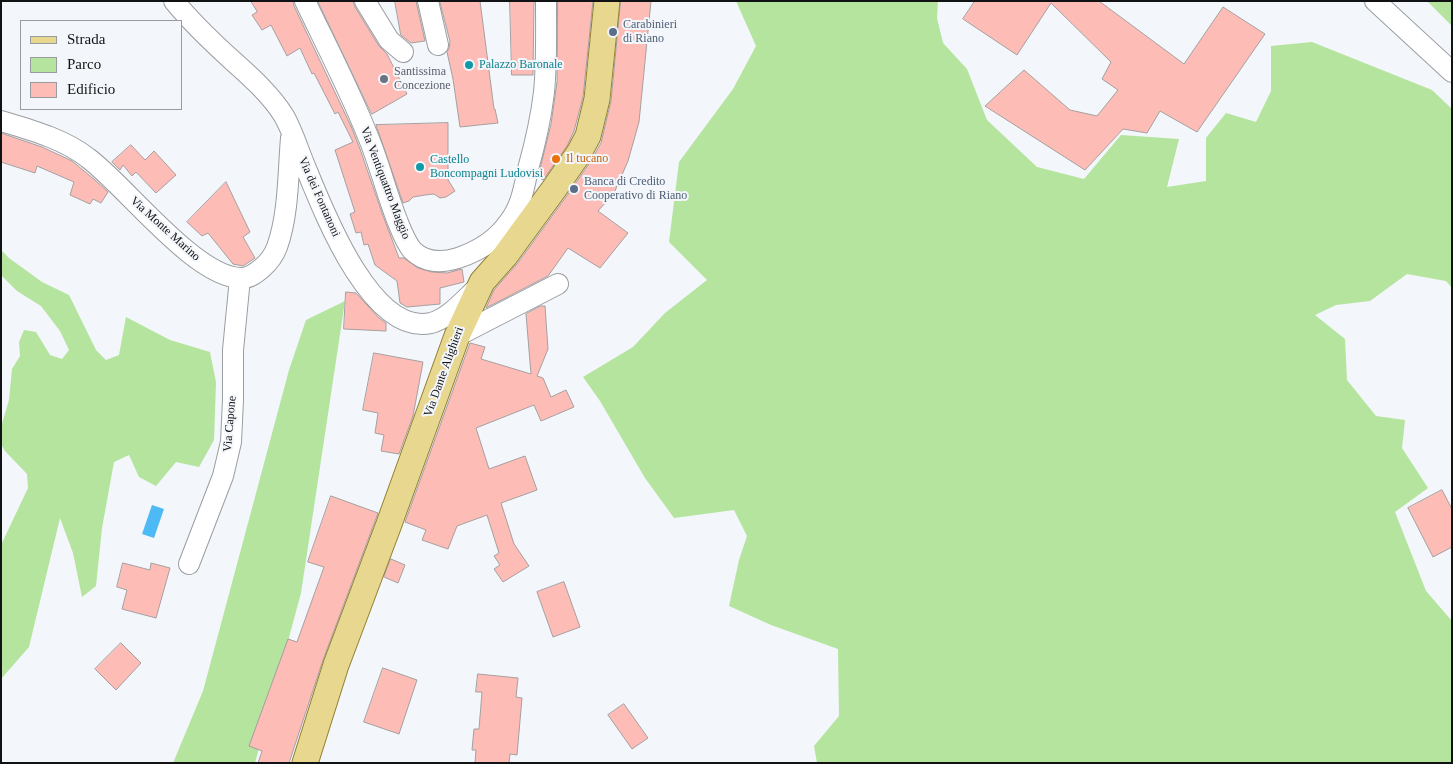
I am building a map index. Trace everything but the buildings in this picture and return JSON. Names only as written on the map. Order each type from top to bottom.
[{"type":"main road","name":"Via Dante Alighieri","points":[[305,763],[342,646],[389,524],[457,336],[482,282],[504,256],[516,222],[559,182],[588,136],[597,99],[607,1]]},
{"type":"street","name":"Via dei Fontanoni","points":[[174,1],[199,29],[256,83],[276,105],[291,131],[318,197],[347,258],[357,276],[386,309],[407,321],[420,324],[432,322],[448,315],[482,282]]},
{"type":"street","name":"Via Ventiquattro Maggio","points":[[304,1],[368,136],[404,237],[413,250],[424,259],[430,261],[453,259],[486,246],[516,222]]},
{"type":"street","points":[[365,1],[396,46],[381,1]]},
{"type":"street","points":[[428,1],[438,45]]},
{"type":"street","points":[[516,222],[542,106],[546,63],[546,1]]},
{"type":"street","points":[[1375,1],[1452,72]]},
{"type":"street","name":"Via Monte Marino","points":[[1,121],[64,144],[88,157],[170,236],[196,258],[222,274],[240,278]]},
{"type":"street","points":[[240,278],[257,272],[267,264],[276,249],[285,213],[291,131]]},
{"type":"street","name":"Via Capone","points":[[189,564],[223,476],[231,442],[234,400],[232,350],[240,278]]},
{"type":"street","points":[[457,336],[558,284]]},
{"type":"green space","points":[[736,1],[938,1],[937,18],[943,43],[967,69],[987,120],[1037,167],[1084,179],[1121,135],[1179,139],[1167,187],[1206,181],[1206,138],[1226,113],[1256,122],[1271,91],[1271,46],[1312,42],[1432,90],[1452,109],[1452,288],[1446,281],[1407,274],[1370,301],[1336,305],[1315,315],[1345,339],[1347,380],[1376,416],[1405,420],[1402,448],[1428,488],[1395,512],[1426,591],[1452,621],[1452,763],[817,763],[814,746],[839,716],[838,649],[771,625],[729,606],[739,560],[747,536],[734,510],[674,518],[645,478],[600,401],[583,377],[633,347],[665,313],[707,280],[669,242],[679,162],[733,89],[756,46]]},
{"type":"green space","points":[[1427,1],[1452,1],[1452,26]]},
{"type":"green space","points":[[1,250],[42,282],[69,295],[96,350],[106,360],[119,355],[126,317],[170,340],[210,352],[216,382],[214,440],[199,467],[176,462],[156,486],[139,477],[129,455],[114,462],[102,528],[96,586],[82,597],[73,553],[60,518],[29,647],[1,679],[1,545],[28,488],[27,474],[5,451],[1,444],[1,427],[9,400],[12,369],[20,356],[19,342],[24,330],[36,332],[50,355],[62,359],[69,350],[60,331],[41,306],[17,291],[1,275]]},
{"type":"green space","points":[[345,301],[301,593],[255,763],[173,763],[203,691],[289,370],[306,320]]},
{"type":"water","points":[[152,505],[164,509],[154,538],[142,534]]},
{"type":"place","name":"Carabinieri di Riano","points":[[613,32]]},
{"type":"place","name":"Palazzo Baronale","points":[[469,65]]},
{"type":"place","name":"Santissima Concezione","points":[[384,79]]},
{"type":"place","name":"Il tucano","points":[[556,159]]},
{"type":"place","name":"Castello Boncompagni Ludovisi","points":[[420,167]]},
{"type":"place","name":"Banca di Credito Cooperativo di Riano","points":[[574,189]]}]
